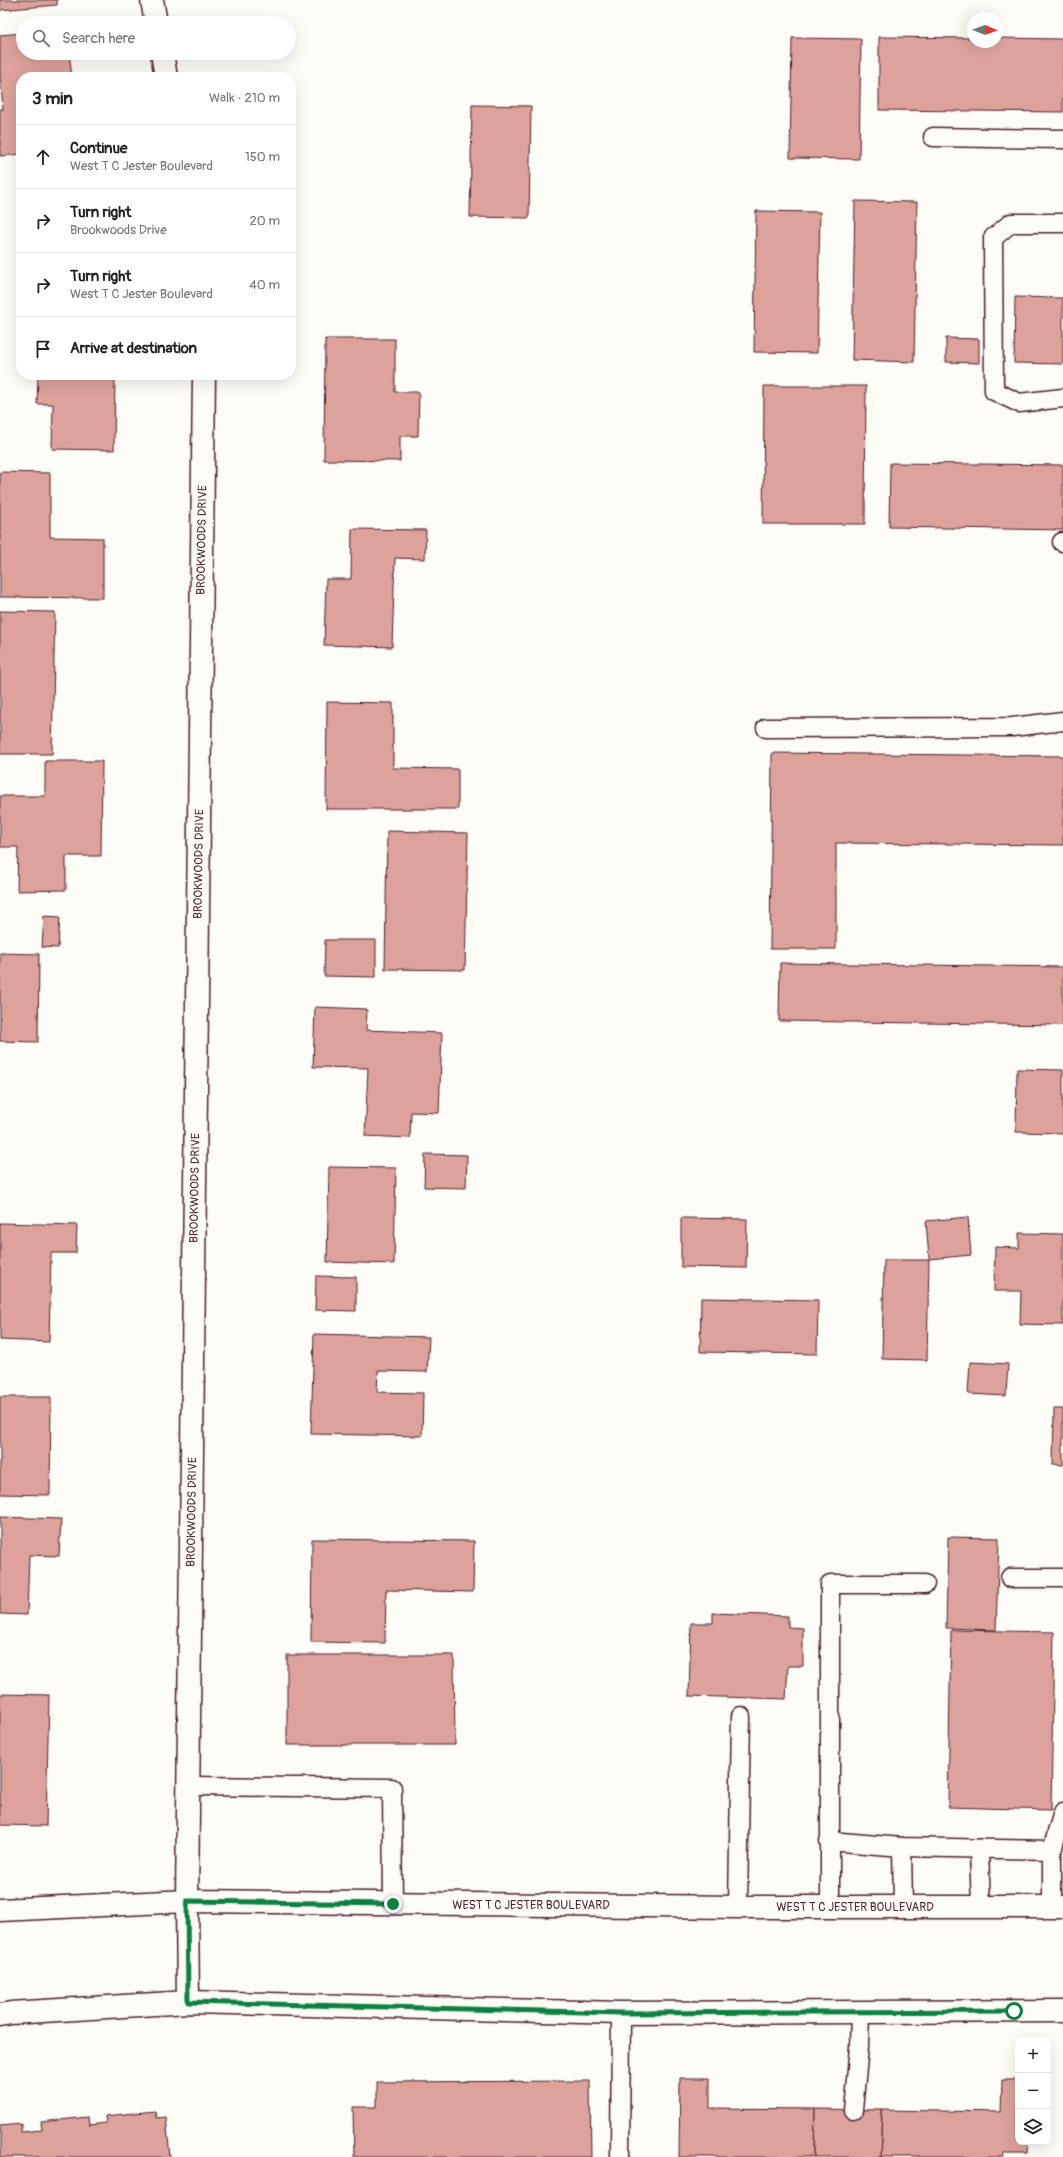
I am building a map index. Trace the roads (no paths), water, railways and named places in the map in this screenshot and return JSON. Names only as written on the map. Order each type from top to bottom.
[{"type":"main road","points":[[152,0],[155,16]]},
{"type":"main road","points":[[163,60],[165,72]]},
{"type":"main road","name":"BROOKWOODS DRIVE","points":[[188,2002],[187,1901],[204,380]]},
{"type":"main road","name":"WEST T C JESTER BOULEVARD","points":[[0,1910],[187,1901],[738,1907],[1058,1907]]},
{"type":"main road","points":[[0,2015],[11,2013],[188,2002],[621,2013],[1063,2011]]},
{"type":"lane","points":[[933,137],[1063,139]]},
{"type":"lane","points":[[1063,223],[1010,223],[993,238],[994,391],[1020,403],[1063,398]]},
{"type":"lane","points":[[766,728],[1012,726],[1063,721]]},
{"type":"lane","points":[[1010,1578],[1063,1578]]},
{"type":"lane","points":[[830,1907],[830,1584],[925,1584]]},
{"type":"lane","points":[[738,1907],[741,1716]]},
{"type":"lane","points":[[189,1786],[392,1788],[393,1904]]},
{"type":"lane","points":[[1058,1907],[1052,1850],[1063,1812]]},
{"type":"lane","points":[[829,1840],[902,1846],[1052,1850]]},
{"type":"lane","points":[[902,1846],[903,1907]]},
{"type":"lane","points":[[979,1849],[981,1907]]},
{"type":"lane","points":[[853,2110],[859,2047],[860,2011]]},
{"type":"lane","points":[[620,2157],[621,2013]]}]
